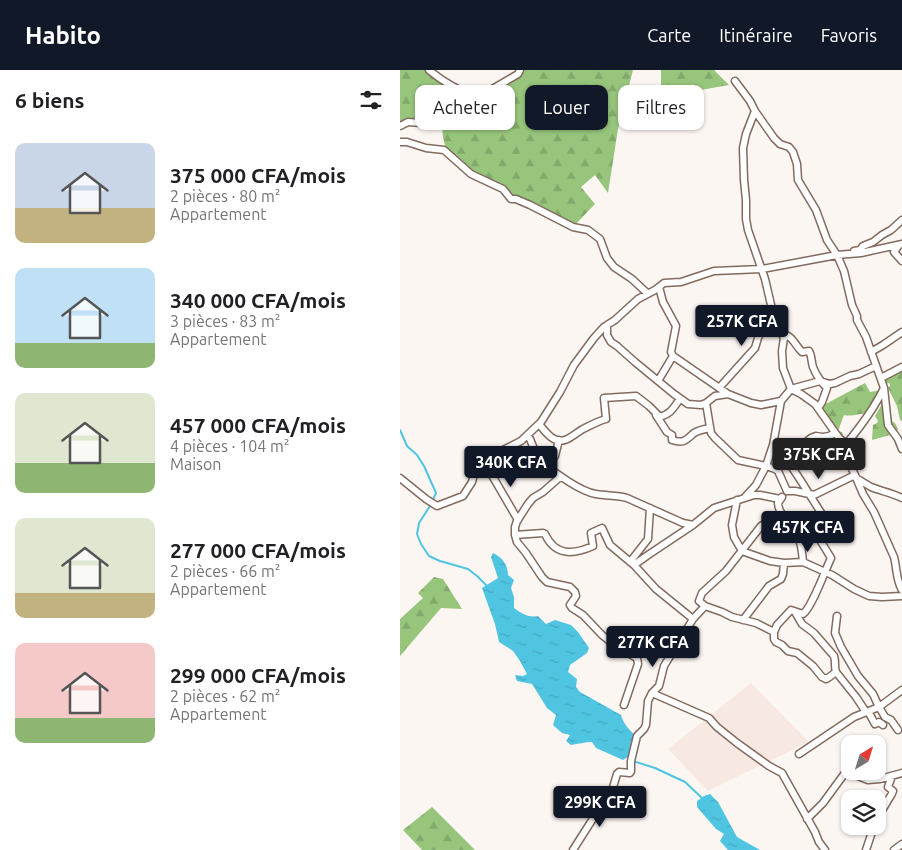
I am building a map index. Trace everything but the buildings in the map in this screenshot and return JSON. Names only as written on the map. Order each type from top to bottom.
[{"type":"street","points":[[429,70],[451,85]]},
{"type":"street","points":[[500,85],[518,74],[520,70]]},
{"type":"street","points":[[735,81],[774,138],[780,144],[789,147],[793,152],[797,164],[798,180],[816,210],[826,240],[838,255],[857,320],[866,337],[884,388],[888,425],[900,436],[902,449]]},
{"type":"street","points":[[755,111],[743,148],[746,218],[748,230],[769,293],[776,323],[784,338],[782,351],[783,368],[791,389],[810,400],[847,444],[855,476],[874,512],[894,558],[898,583],[902,590]]},
{"type":"street","points":[[400,126],[408,122],[415,123]]},
{"type":"street","points":[[400,142],[444,150],[471,174],[503,189],[510,199],[516,199],[530,205],[573,227],[588,230],[600,239],[606,258],[614,267],[632,279],[647,293]]},
{"type":"street","points":[[400,478],[426,499],[439,506],[463,496],[472,482],[475,471],[497,460],[503,450],[528,436],[539,424],[560,392],[574,365],[604,327],[615,320],[630,305],[647,293],[655,290],[664,282],[680,282],[714,271],[762,269],[860,250],[863,246],[891,230],[902,220]]},
{"type":"street","points":[[838,255],[861,253],[876,248],[901,244]]},
{"type":"street","points":[[901,244],[894,252],[902,261]]},
{"type":"street","points":[[659,287],[663,302],[676,326],[671,352],[673,356],[728,394],[761,405],[781,401]]},
{"type":"street","points":[[719,388],[755,348],[760,334],[776,323]]},
{"type":"street","points":[[607,326],[607,335],[612,342],[688,404],[701,405],[715,396],[728,394]]},
{"type":"street","points":[[871,352],[902,332]]},
{"type":"street","points":[[782,334],[786,334],[793,340],[802,352],[809,351],[812,356],[813,366],[820,381],[827,388],[818,408]]},
{"type":"street","points":[[658,380],[673,356]]},
{"type":"street","points":[[876,366],[835,383],[830,384],[820,381],[791,389],[781,401],[773,445],[766,466],[756,485],[741,499],[732,525],[734,538],[742,551],[770,561],[784,563],[803,562],[832,575],[869,596],[902,596]]},
{"type":"street","points":[[881,378],[902,367]]},
{"type":"street","points":[[847,444],[860,429],[884,388]]},
{"type":"street","points":[[539,424],[553,438],[563,441],[583,429],[606,419],[604,398],[636,396],[660,417],[668,415],[680,398]]},
{"type":"street","points":[[706,403],[710,428],[715,438],[738,460],[776,469],[780,474],[786,491]]},
{"type":"street","points":[[649,406],[672,435],[672,440],[682,442],[695,432],[710,428]]},
{"type":"street","points":[[776,469],[813,437],[822,438],[836,433]]},
{"type":"street","points":[[528,436],[536,454],[543,462],[560,476],[587,491],[596,494],[618,495],[683,523],[693,525]]},
{"type":"street","points":[[548,466],[555,456],[559,440]]},
{"type":"street","points":[[489,465],[510,471],[536,454]]},
{"type":"street","points":[[786,459],[799,476],[826,520]]},
{"type":"street","points":[[489,465],[518,520]]},
{"type":"street","points":[[560,476],[528,504],[515,527],[516,542],[526,552],[547,582],[570,587],[575,592],[576,596],[570,605],[572,608],[583,615],[602,635],[637,658],[638,664],[624,705]]},
{"type":"street","points":[[786,491],[795,491],[809,495],[817,494],[855,476]]},
{"type":"street","points":[[855,476],[872,487],[902,498]]},
{"type":"street","points":[[786,491],[778,503],[778,509],[797,533],[803,562]]},
{"type":"street","points":[[632,564],[693,525],[714,508],[754,495],[780,499]]},
{"type":"street","points":[[632,564],[648,539],[650,508]]},
{"type":"street","points":[[774,632],[756,623],[732,617],[705,606],[699,601],[702,594],[726,571],[761,526],[782,514]]},
{"type":"street","points":[[814,524],[817,535],[831,558],[808,609],[802,614],[791,610],[778,625],[774,632],[774,639],[788,651],[797,653],[813,666],[822,677],[826,679],[836,672]]},
{"type":"street","points":[[515,535],[543,533],[550,543],[559,550],[572,553],[580,552],[593,546],[591,532],[601,528],[610,546],[693,620]]},
{"type":"street","points":[[743,620],[770,586],[781,579],[784,563]]},
{"type":"street","points":[[573,850],[601,806],[611,794],[617,774],[619,772],[630,773],[632,771],[631,761],[637,736],[646,725],[648,701],[662,678],[664,666],[669,657],[693,620],[705,606]]},
{"type":"street","points":[[796,612],[802,624],[834,656],[836,672],[866,712],[869,713],[875,724],[879,722],[883,725]]},
{"type":"street","points":[[837,616],[834,630],[838,640],[858,676],[873,694],[885,717],[891,720],[898,730]]},
{"type":"street","points":[[799,754],[842,724],[879,707],[902,690]]},
{"type":"street","points":[[652,693],[709,718],[717,728],[782,774],[825,850]]},
{"type":"street","points":[[807,819],[823,803],[845,773],[848,772],[868,780],[902,773]]},
{"type":"street","points":[[886,804],[893,793],[888,786],[892,776]]},
{"type":"street","points":[[866,850],[871,835]]},
{"type":"street","points":[[894,850],[902,844]]},
{"type":"shaded area","points":[[751,683],[809,742],[708,791],[668,749]]},
{"type":"green space","points":[[400,70],[430,70],[455,85],[415,85],[415,124],[400,126]]},
{"type":"green space","points":[[520,70],[633,70],[629,85],[618,85],[618,129],[608,193],[595,175],[581,187],[595,204],[573,227],[516,199],[503,189],[481,179],[447,152],[442,130],[515,130],[515,85],[495,85]]},
{"type":"green space","points":[[661,70],[714,70],[729,85],[704,89],[704,85],[661,85]]},
{"type":"green space","points":[[902,371],[902,421],[888,388],[890,384],[885,384],[884,378]]},
{"type":"green space","points":[[865,383],[870,392],[881,390],[869,413],[844,415],[838,431],[842,432],[845,439],[842,438],[820,407]]},
{"type":"green space","points":[[885,399],[890,408],[892,421],[898,429],[894,434],[872,440],[873,425],[878,421],[875,416]]},
{"type":"green space","points":[[434,577],[443,579],[462,609],[441,608],[400,656],[400,619],[423,598],[418,593]]},
{"type":"green space","points":[[432,807],[475,850],[422,850],[403,830]]},
{"type":"water","points":[[493,553],[504,562],[508,575],[514,580],[511,588],[514,597],[514,608],[526,615],[538,616],[546,624],[555,620],[571,625],[589,648],[587,653],[570,665],[568,672],[577,679],[576,687],[580,692],[621,715],[623,721],[636,736],[628,757],[623,760],[596,748],[592,742],[571,745],[566,741],[570,735],[562,733],[553,725],[556,715],[547,708],[532,684],[517,681],[515,675],[523,676],[527,674],[513,651],[499,642],[495,624],[482,588],[498,578],[491,557]]},
{"type":"water","points":[[710,794],[718,802],[737,837],[760,850],[728,850],[720,841],[724,834],[716,829],[697,807],[697,801]]},
{"type":"waterway","points":[[400,430],[407,446],[417,455],[424,466],[436,493],[419,523],[417,534],[421,544],[429,556],[468,569],[487,586]]},
{"type":"waterway","points":[[633,761],[655,768],[685,782],[703,799]]}]
